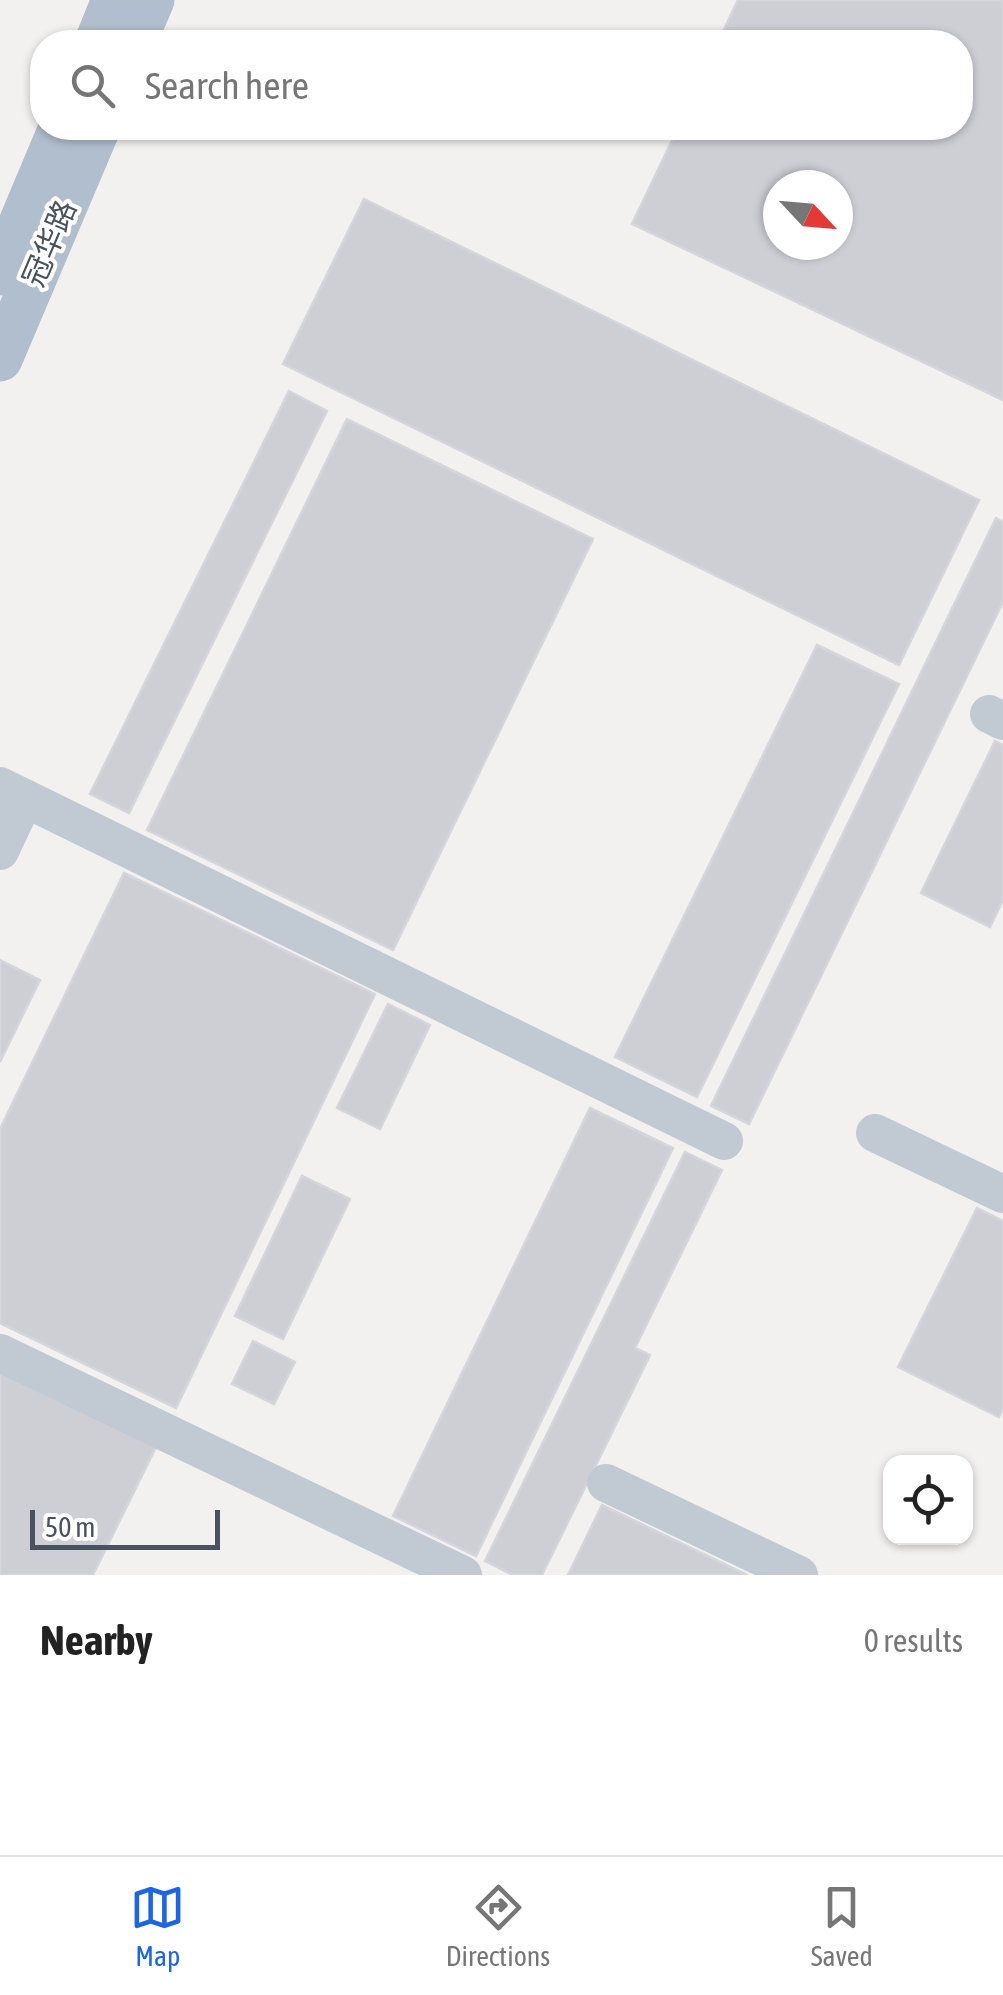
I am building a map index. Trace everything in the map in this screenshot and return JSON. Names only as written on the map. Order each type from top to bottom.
[{"type":"main road","points":[[101,30],[114,0]]},
{"type":"main road","points":[[139,30],[152,0]]},
{"type":"main road","name":"冠华路","points":[[0,272],[56,140]]},
{"type":"main road","name":"冠华路","points":[[0,359],[93,140]]},
{"type":"lane","points":[[0,851],[13,792],[724,1141]]},
{"type":"lane","points":[[875,1133],[1003,1194]]},
{"type":"lane","points":[[0,1352],[462,1575]]},
{"type":"lane","points":[[606,1483],[799,1575]]},
{"type":"building","points":[[738,0],[1003,0],[1003,400],[632,224],[672,140],[973,140],[973,30],[724,30]]},
{"type":"building","points":[[364,199],[979,500],[899,665],[283,364]]},
{"type":"building","points":[[289,391],[327,411],[129,813],[90,794]]},
{"type":"building","points":[[347,419],[593,539],[393,950],[147,830]]},
{"type":"building","points":[[996,518],[1003,522],[1003,602],[749,1124],[711,1106]]},
{"type":"building","points":[[817,645],[899,684],[697,1097],[615,1057]]},
{"type":"building","points":[[995,741],[1003,745],[1003,900],[990,927],[921,893]]},
{"type":"building","points":[[124,873],[375,994],[176,1408],[0,1323],[0,1129]]},
{"type":"building","points":[[0,960],[40,980],[0,1062]]},
{"type":"building","points":[[388,1004],[430,1025],[380,1129],[337,1108]]},
{"type":"building","points":[[590,1108],[673,1148],[476,1556],[393,1516]]},
{"type":"building","points":[[685,1152],[722,1170],[635,1348],[650,1355],[542,1575],[513,1575],[485,1561]]},
{"type":"building","points":[[302,1176],[350,1199],[283,1339],[235,1316]]},
{"type":"building","points":[[977,1208],[1003,1221],[1003,1409],[999,1417],[898,1367]]},
{"type":"building","points":[[253,1341],[295,1362],[274,1404],[232,1384]]},
{"type":"building","points":[[0,1372],[156,1447],[93,1575],[0,1575]]},
{"type":"building","points":[[602,1505],[747,1575],[568,1575]]}]
